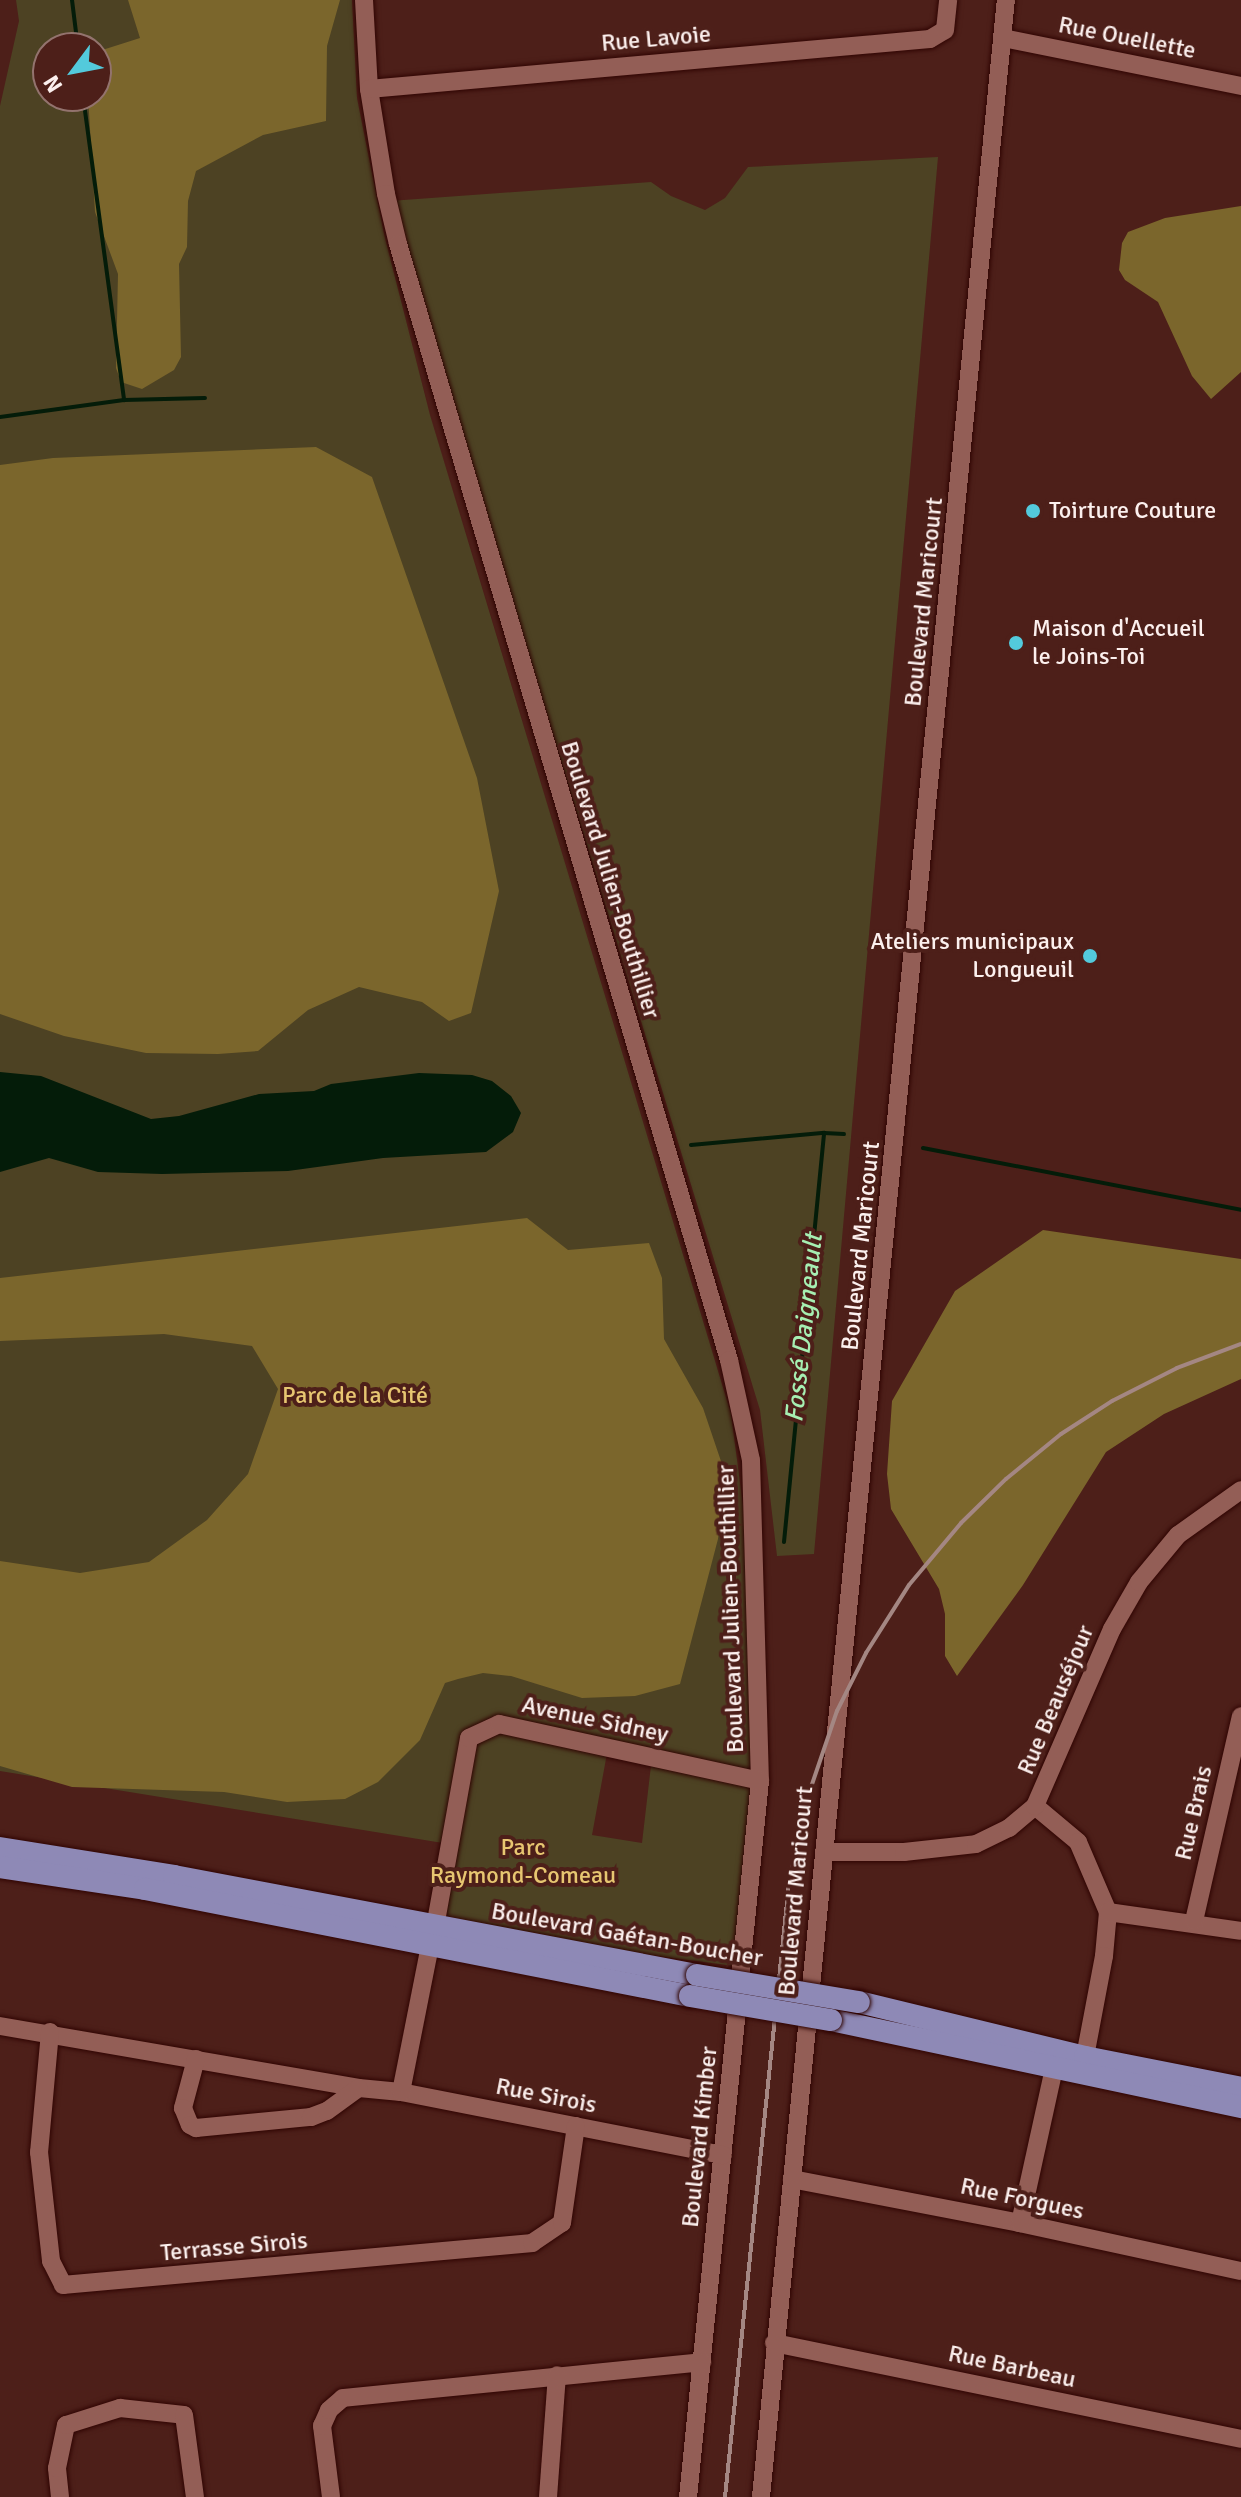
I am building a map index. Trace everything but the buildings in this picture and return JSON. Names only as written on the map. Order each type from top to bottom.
[{"type":"main road","name":"Boulevard Gaétan-Boucher","points":[[0,1848],[174,1876],[433,1937]]},
{"type":"main road","name":"Boulevard Gaétan-Boucher","points":[[0,1867],[433,1937],[658,1980],[859,2002],[1054,2068],[1241,2107]]},
{"type":"main road","name":"Boulevard Gaétan-Boucher","points":[[938,2030],[1241,2088]]},
{"type":"street","name":"Boulevard Julien-Bouthillier","points":[[364,0],[369,89],[386,194],[402,256],[729,1360],[751,1460],[760,1781]]},
{"type":"street","name":"Rue Lavoie","points":[[369,89],[930,39],[945,30],[948,0]]},
{"type":"street","name":"Boulevard Maricourt","points":[[761,2497],[1006,0]]},
{"type":"street","name":"Rue Ouellette","points":[[1003,38],[1241,86]]},
{"type":"street","name":"Rue Beauséjour","points":[[824,1852],[904,1852],[976,1844],[1009,1828],[1035,1806],[1112,1629],[1139,1582],[1178,1535],[1241,1490]]},
{"type":"street","name":"Rue Brais","points":[[1194,1921],[1241,1716]]},
{"type":"street","name":"Avenue Sidney","points":[[401,2092],[469,1738],[499,1724],[760,1781]]},
{"type":"street","name":"Boulevard Kimber","points":[[688,2497],[760,1781]]},
{"type":"street","points":[[1035,1806],[1078,1842],[1108,1912],[1104,1956],[1085,2057]]},
{"type":"street","points":[[1108,1912],[1194,1921],[1241,1931]]},
{"type":"street","name":"Rue Sirois","points":[[0,2026],[50,2032],[359,2088],[401,2092],[723,2155]]},
{"type":"street","name":"Terrasse Sirois","points":[[50,2032],[39,2152],[51,2261],[63,2285],[532,2243],[562,2223],[576,2126]]},
{"type":"street","points":[[196,2059],[183,2108],[190,2125],[196,2128],[311,2117],[327,2111],[359,2088]]},
{"type":"street","points":[[1020,2223],[1054,2068]]},
{"type":"street","name":"Rue Forgues","points":[[792,2179],[1020,2223],[1241,2271]]},
{"type":"street","name":"Rue Barbeau","points":[[774,2343],[1241,2439]]},
{"type":"street","points":[[331,2497],[322,2426],[329,2410],[343,2398],[702,2362]]},
{"type":"street","points":[[548,2497],[557,2375]]},
{"type":"street","points":[[60,2497],[57,2468],[66,2425],[120,2408],[184,2415],[195,2497]]},
{"type":"green space","name":"Parc de la Cité","points":[[16,0],[352,0],[357,98],[384,234],[430,415],[731,1414],[746,1528],[756,1777],[608,1748],[592,1835],[642,1843],[652,1757],[760,1781],[742,1967],[435,1927],[449,1844],[0,1771],[0,106],[19,21]]},
{"type":"green space","points":[[128,0],[340,0],[327,46],[326,121],[263,135],[196,171],[188,201],[187,247],[179,264],[181,357],[174,370],[142,389],[121,382],[116,368],[118,274],[95,212],[89,112],[112,112],[112,47],[140,38]]},
{"type":"green space","points":[[938,157],[814,1554],[777,1556],[760,1410],[390,201],[651,182],[671,196],[705,210],[725,198],[748,167]]},
{"type":"green space","points":[[1241,206],[1241,372],[1211,399],[1192,376],[1158,302],[1125,280],[1119,270],[1122,243],[1128,232],[1165,218]]},
{"type":"green space","points":[[316,447],[372,477],[477,778],[499,891],[471,1013],[449,1021],[422,1002],[359,987],[308,1010],[258,1051],[218,1054],[146,1053],[64,1036],[0,1014],[0,465],[53,458]]},
{"type":"green space","points":[[527,1218],[568,1250],[649,1243],[662,1278],[664,1339],[703,1408],[726,1476],[718,1539],[680,1684],[635,1696],[582,1698],[511,1676],[483,1673],[445,1683],[420,1740],[378,1782],[345,1799],[287,1802],[224,1792],[72,1787],[0,1766],[0,1561],[80,1573],[149,1562],[207,1520],[248,1474],[278,1389],[252,1346],[164,1334],[0,1341],[0,1278]]},
{"type":"green space","points":[[1043,1230],[1241,1259],[1241,1379],[1164,1414],[1106,1452],[1023,1585],[957,1676],[945,1656],[945,1614],[939,1589],[891,1509],[887,1474],[892,1401],[955,1291]]},
{"type":"shaded area","points":[[0,1072],[41,1076],[151,1119],[179,1116],[259,1094],[314,1091],[331,1084],[419,1073],[472,1075],[492,1081],[511,1096],[521,1113],[513,1132],[486,1152],[383,1158],[288,1171],[162,1174],[98,1172],[49,1158],[0,1172]]},
{"type":"waterway","points":[[72,0],[76,32]]},
{"type":"waterway","points":[[85,112],[124,400]]},
{"type":"waterway","points":[[0,417],[124,400],[205,398]]},
{"type":"waterway","points":[[691,1145],[824,1133]]},
{"type":"waterway","name":"Fossé Daigneault","points":[[784,1542],[824,1133],[844,1134]]},
{"type":"waterway","name":"Fossé Daigneault","points":[[923,1148],[1241,1210]]},
{"type":"railway","points":[[725,2497],[789,1883],[807,1799],[837,1711],[866,1653],[909,1585],[961,1523],[1006,1479],[1061,1434],[1112,1401],[1177,1368],[1241,1344]]},
{"type":"place","name":"Toirture Couture","points":[[1033,511]]},
{"type":"place","name":"Maison d'Accueil le Joins-Toi","points":[[1016,643]]},
{"type":"place","name":"Ateliers municipaux Longueuil","points":[[1090,956]]},
{"type":"park label","name":"Parc Raymond-Comeau","points":[[523,1862]]}]
